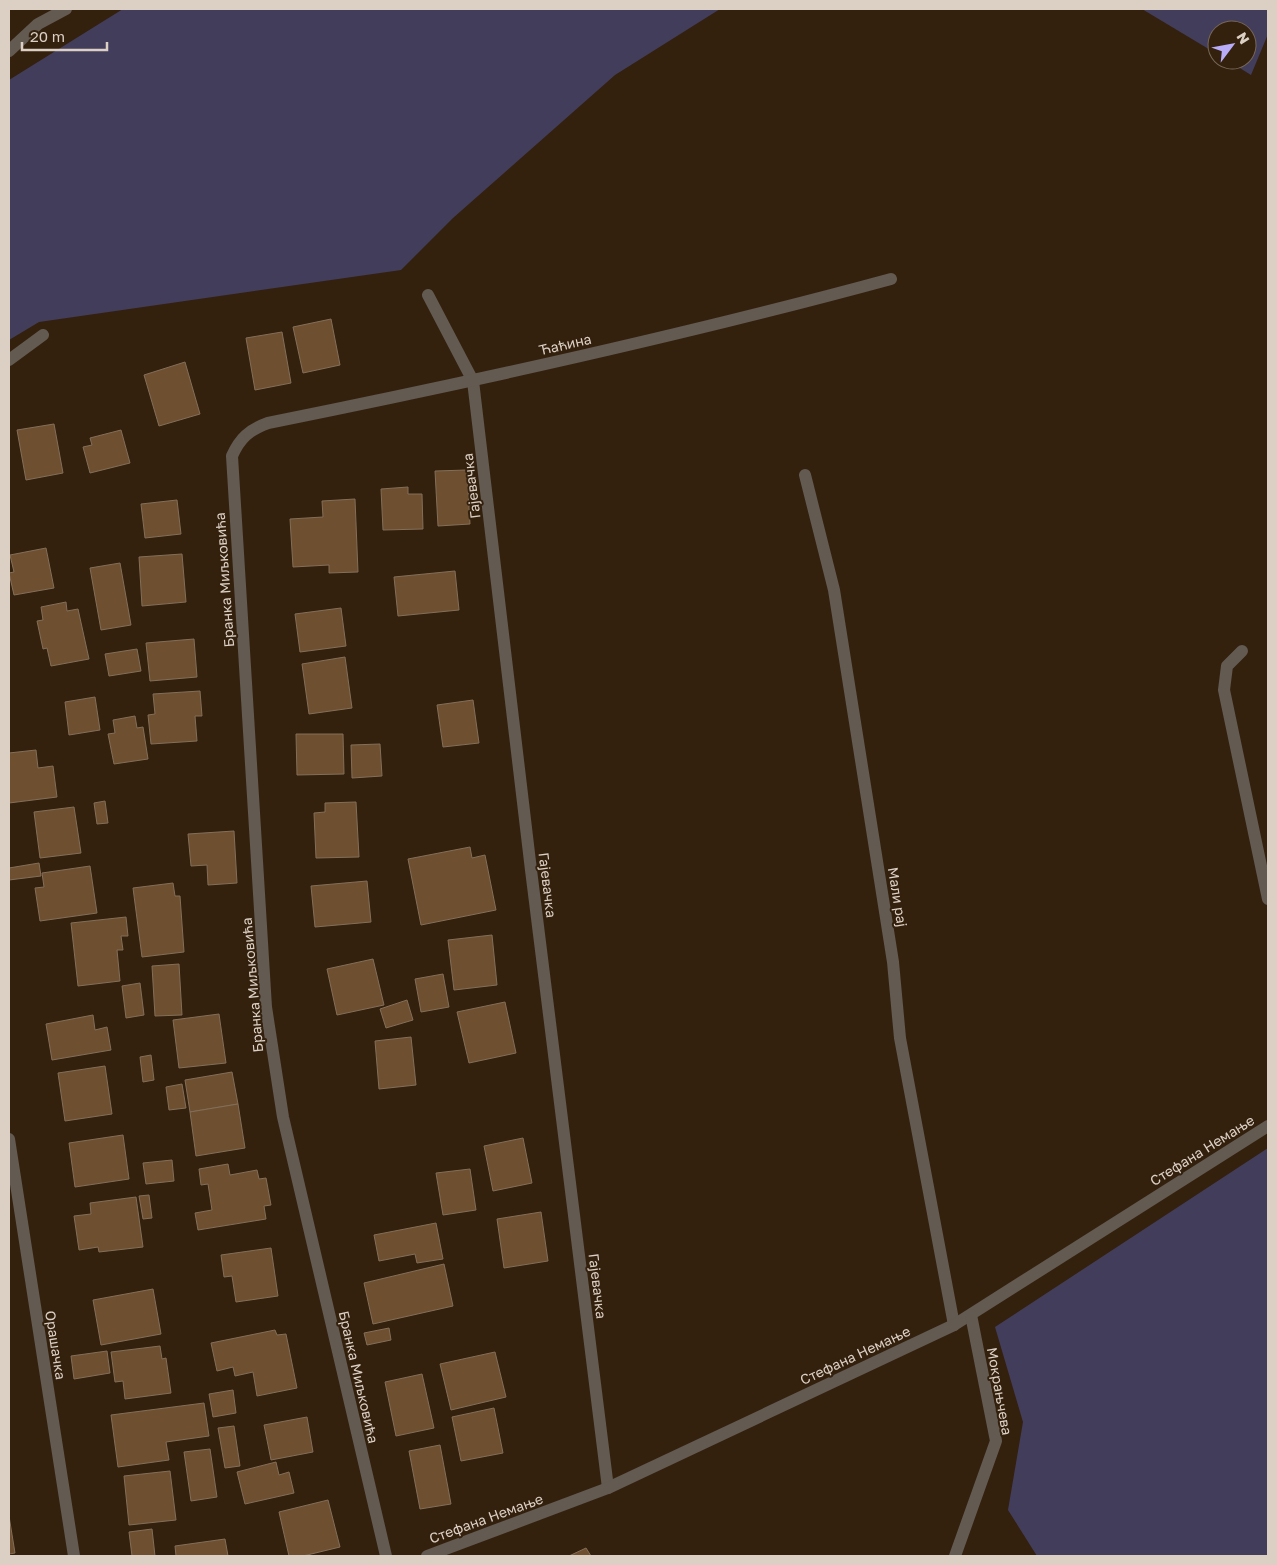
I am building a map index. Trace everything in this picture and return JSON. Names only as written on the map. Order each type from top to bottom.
[{"type":"street","points":[[9,50],[38,24],[66,9]]},
{"type":"street","name":"Ћаћина","points":[[246,433],[268,423],[474,381],[771,312],[891,279]]},
{"type":"street","name":"Гајевачка","points":[[428,295],[474,381],[531,870],[608,1488]]},
{"type":"street","points":[[9,360],[43,335]]},
{"type":"street","name":"Бранка Миљковића","points":[[246,433],[238,443],[232,456],[266,1007],[283,1116],[386,1556]]},
{"type":"street","name":"Мали рај","points":[[805,476],[834,590],[893,962],[900,1038],[954,1325]]},
{"type":"street","points":[[1242,651],[1227,666],[1224,690],[1268,899]]},
{"type":"street","name":"Стефана Немање","points":[[426,1556],[608,1488],[954,1325],[1268,1126]]},
{"type":"street","name":"Орашачка","points":[[9,1139],[74,1556]]},
{"type":"street","name":"Мокрањчева","points":[[955,1556],[996,1441],[971,1315]]},
{"type":"shaded area","points":[[123,9],[720,9],[615,75],[453,218],[401,270],[39,322],[9,340],[9,80]]},
{"type":"shaded area","points":[[1142,9],[1268,9],[1268,34],[1257,61],[1257,20],[1207,20],[1207,48]]},
{"type":"shaded area","points":[[1243,70],[1253,70],[1251,75]]},
{"type":"shaded area","points":[[1268,1148],[1268,1556],[1037,1556],[1008,1510],[1023,1422],[995,1327]]},
{"type":"building","points":[[331,319],[340,365],[303,373],[293,327]]},
{"type":"building","points":[[282,332],[291,383],[255,390],[246,338]]},
{"type":"building","points":[[185,362],[200,414],[159,426],[144,375]]},
{"type":"building","points":[[54,424],[63,473],[26,480],[17,430]]},
{"type":"building","points":[[121,430],[130,463],[90,473],[83,447],[92,445],[90,438]]},
{"type":"building","points":[[467,470],[470,524],[438,526],[435,471]]},
{"type":"building","points":[[408,487],[408,494],[422,494],[423,529],[383,530],[381,489]]},
{"type":"building","points":[[355,499],[358,572],[329,573],[329,565],[293,567],[290,519],[323,517],[322,501]]},
{"type":"building","points":[[177,500],[181,534],[145,538],[141,504]]},
{"type":"building","points":[[46,548],[54,588],[14,595],[9,573],[14,572],[10,555]]},
{"type":"building","points":[[182,554],[186,602],[142,606],[139,557]]},
{"type":"building","points":[[120,563],[131,625],[101,630],[90,568]]},
{"type":"building","points":[[455,571],[459,610],[398,616],[394,577]]},
{"type":"building","points":[[66,602],[67,611],[78,609],[89,659],[51,666],[47,648],[43,649],[37,621],[43,620],[41,607]]},
{"type":"building","points":[[341,608],[346,646],[300,652],[295,614]]},
{"type":"building","points":[[194,639],[197,677],[150,681],[146,643]]},
{"type":"building","points":[[137,649],[141,671],[109,676],[105,654]]},
{"type":"building","points":[[345,657],[352,708],[309,714],[302,664]]},
{"type":"building","points":[[200,691],[202,716],[195,716],[197,741],[151,744],[148,715],[155,714],[153,694]]},
{"type":"building","points":[[95,697],[100,730],[69,735],[65,702]]},
{"type":"building","points":[[473,700],[479,743],[443,747],[437,705]]},
{"type":"building","points":[[135,716],[137,728],[143,727],[148,759],[114,764],[108,734],[115,733],[113,720]]},
{"type":"building","points":[[296,734],[343,734],[344,774],[297,775]]},
{"type":"building","points":[[380,744],[382,776],[352,778],[351,745]]},
{"type":"building","points":[[36,750],[38,768],[53,766],[57,797],[9,803],[9,753]]},
{"type":"building","points":[[105,801],[108,823],[97,824],[94,803]]},
{"type":"building","points":[[356,802],[359,857],[316,858],[314,813],[325,812],[325,803]]},
{"type":"building","points":[[74,807],[81,853],[40,858],[34,812]]},
{"type":"building","points":[[234,831],[237,883],[208,885],[207,865],[191,866],[188,834]]},
{"type":"building","points":[[470,847],[472,858],[485,855],[496,910],[421,925],[408,859]]},
{"type":"building","points":[[39,863],[41,876],[9,880],[9,868]]},
{"type":"building","points":[[90,866],[97,913],[40,921],[35,888],[44,887],[42,873]]},
{"type":"building","points":[[367,881],[371,922],[315,927],[311,886]]},
{"type":"building","points":[[173,883],[175,896],[180,896],[184,952],[142,957],[133,888]]},
{"type":"building","points":[[126,917],[128,936],[121,936],[123,950],[117,950],[120,981],[78,986],[71,923]]},
{"type":"building","points":[[492,935],[497,985],[454,990],[448,940]]},
{"type":"building","points":[[373,959],[384,1005],[337,1015],[327,969]]},
{"type":"building","points":[[179,964],[182,1015],[155,1016],[152,966]]},
{"type":"building","points":[[443,974],[449,1007],[421,1012],[415,979]]},
{"type":"building","points":[[140,983],[144,1015],[126,1018],[122,986]]},
{"type":"building","points":[[407,1000],[413,1020],[386,1028],[380,1009]]},
{"type":"building","points":[[505,1002],[516,1053],[469,1063],[457,1012]]},
{"type":"building","points":[[219,1014],[226,1063],[179,1068],[173,1020]]},
{"type":"building","points":[[93,1015],[95,1030],[107,1027],[111,1050],[52,1060],[46,1024]]},
{"type":"building","points":[[411,1037],[416,1085],[379,1089],[375,1041]]},
{"type":"building","points":[[151,1055],[154,1080],[143,1082],[140,1057]]},
{"type":"building","points":[[105,1066],[112,1114],[65,1121],[58,1073]]},
{"type":"building","points":[[232,1072],[238,1104],[190,1112],[185,1080]]},
{"type":"building","points":[[182,1084],[186,1108],[169,1110],[166,1087]]},
{"type":"building","points":[[238,1104],[245,1148],[196,1156],[190,1112]]},
{"type":"building","points":[[123,1135],[129,1179],[75,1187],[69,1143]]},
{"type":"building","points":[[523,1138],[532,1183],[493,1191],[484,1146]]},
{"type":"building","points":[[172,1160],[174,1181],[146,1184],[143,1163]]},
{"type":"building","points":[[228,1164],[230,1175],[257,1170],[259,1179],[266,1178],[271,1205],[264,1206],[266,1219],[198,1230],[195,1213],[212,1210],[208,1184],[201,1185],[199,1169]]},
{"type":"building","points":[[470,1169],[476,1210],[443,1215],[436,1173]]},
{"type":"building","points":[[149,1195],[152,1218],[143,1219],[139,1196]]},
{"type":"building","points":[[136,1197],[143,1247],[99,1252],[98,1247],[79,1250],[74,1216],[91,1214],[90,1203]]},
{"type":"building","points":[[541,1212],[548,1261],[504,1268],[497,1219]]},
{"type":"building","points":[[436,1223],[443,1259],[417,1263],[415,1254],[379,1261],[374,1235]]},
{"type":"building","points":[[271,1248],[278,1296],[236,1302],[232,1276],[224,1277],[221,1255]]},
{"type":"building","points":[[444,1264],[453,1306],[373,1324],[364,1283]]},
{"type":"building","points":[[153,1289],[161,1334],[101,1345],[93,1300]]},
{"type":"building","points":[[389,1328],[391,1340],[367,1345],[364,1333]]},
{"type":"building","points":[[275,1330],[277,1335],[286,1334],[297,1388],[257,1396],[253,1372],[235,1376],[233,1367],[217,1371],[211,1343]]},
{"type":"building","points":[[160,1346],[162,1359],[166,1358],[171,1393],[125,1399],[123,1381],[115,1382],[111,1352]]},
{"type":"building","points":[[107,1351],[110,1373],[74,1379],[71,1356]]},
{"type":"building","points":[[495,1352],[506,1397],[451,1410],[440,1364]]},
{"type":"building","points":[[422,1374],[434,1428],[396,1436],[385,1382]]},
{"type":"building","points":[[233,1390],[236,1413],[213,1417],[209,1394]]},
{"type":"building","points":[[204,1403],[209,1436],[166,1442],[169,1460],[118,1467],[111,1415]]},
{"type":"building","points":[[494,1408],[503,1453],[461,1461],[452,1417]]},
{"type":"building","points":[[307,1417],[313,1452],[271,1460],[264,1425]]},
{"type":"building","points":[[234,1426],[240,1466],[225,1468],[218,1428]]},
{"type":"building","points":[[440,1445],[451,1504],[420,1509],[409,1451]]},
{"type":"building","points":[[210,1449],[217,1497],[191,1501],[184,1452]]},
{"type":"building","points":[[276,1462],[279,1475],[289,1472],[294,1493],[245,1504],[237,1472]]},
{"type":"building","points":[[170,1471],[176,1520],[129,1525],[124,1476]]},
{"type":"building","points":[[328,1500],[340,1547],[303,1556],[289,1556],[279,1512]]},
{"type":"building","points":[[9,1516],[15,1553],[9,1554]]},
{"type":"building","points":[[152,1529],[155,1556],[132,1556],[129,1532]]},
{"type":"building","points":[[225,1539],[228,1556],[176,1556],[175,1546]]},
{"type":"building","points":[[586,1548],[591,1556],[569,1556]]}]
